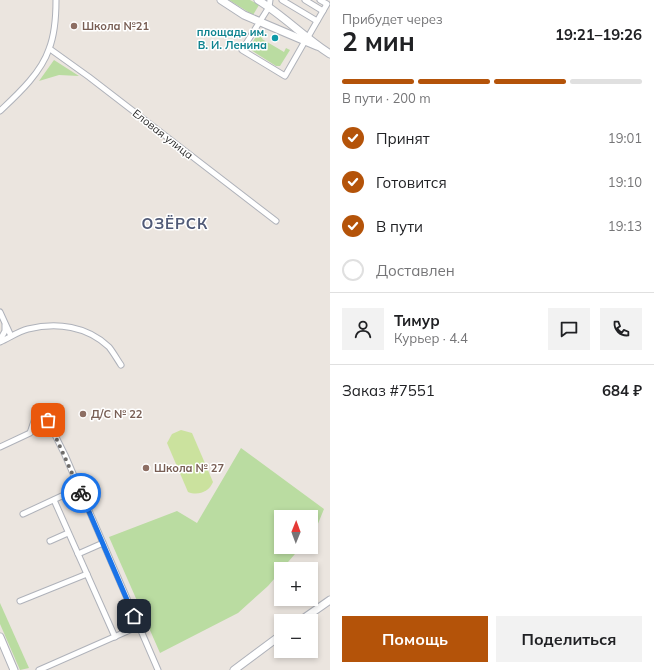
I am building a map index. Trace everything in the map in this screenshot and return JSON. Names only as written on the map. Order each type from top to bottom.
[{"type":"street","points":[[0,111],[30,80],[42,64],[50,49],[56,0]]},
{"type":"street","points":[[221,0],[244,15],[259,22],[306,39]]},
{"type":"street","points":[[258,0],[269,3],[306,39],[330,54]]},
{"type":"street","points":[[282,0],[317,21]]},
{"type":"street","points":[[305,0],[323,11]]},
{"type":"street","points":[[269,3],[242,50],[285,76],[327,4],[320,0]]},
{"type":"street","name":"Еловая улица","points":[[50,49],[89,76],[276,221]]},
{"type":"street","points":[[0,312],[11,336]]},
{"type":"street","points":[[0,341],[5,331],[4,321]]},
{"type":"street","points":[[0,341],[27,329],[51,326],[72,327],[90,332],[109,347],[121,365]]},
{"type":"street","points":[[0,447],[30,433],[37,412],[40,409],[43,411],[79,488],[158,670]]},
{"type":"street","points":[[23,514],[79,488]]},
{"type":"street","points":[[54,500],[115,637]]},
{"type":"street","points":[[50,541],[68,533]]},
{"type":"street","points":[[78,554],[103,543]]},
{"type":"street","points":[[20,601],[87,574]]},
{"type":"street","points":[[310,614],[330,600]]},
{"type":"street","points":[[39,670],[139,626]]},
{"type":"street","points":[[0,637],[14,670]]},
{"type":"street","points":[[234,670],[274,640]]},
{"type":"green space","points":[[229,0],[250,0],[259,5],[253,15]]},
{"type":"green space","points":[[259,32],[264,35],[262,39],[284,52],[286,48],[290,50],[280,66],[276,66],[251,50],[250,46]]},
{"type":"green space","points":[[54,60],[79,76],[59,75],[39,81]]},
{"type":"green space","points":[[181,430],[192,433],[213,482],[206,491],[196,494],[188,492],[167,443],[172,434]]},
{"type":"green space","points":[[241,448],[324,509],[318,524],[318,510],[274,510],[274,554],[295,554],[288,562],[274,562],[274,579],[238,613],[160,653],[109,537],[177,511],[197,523]]},
{"type":"green space","points":[[0,603],[29,668],[20,670],[0,624]]},
{"type":"way so far","points":[[48,420],[81,493]]},
{"type":"place","name":"Школа №21","points":[[74,26]]},
{"type":"place","name":"площадь им. В. И. Ленина","points":[[275,38]]},
{"type":"place","name":"Д/С № 22","points":[[83,414]]},
{"type":"place","name":"Школа № 27","points":[[146,468]]},
{"type":"district","name":"ОЗЁРСК","points":[[175,223]]},
{"type":"route","points":[[81,493],[134,616]]}]
